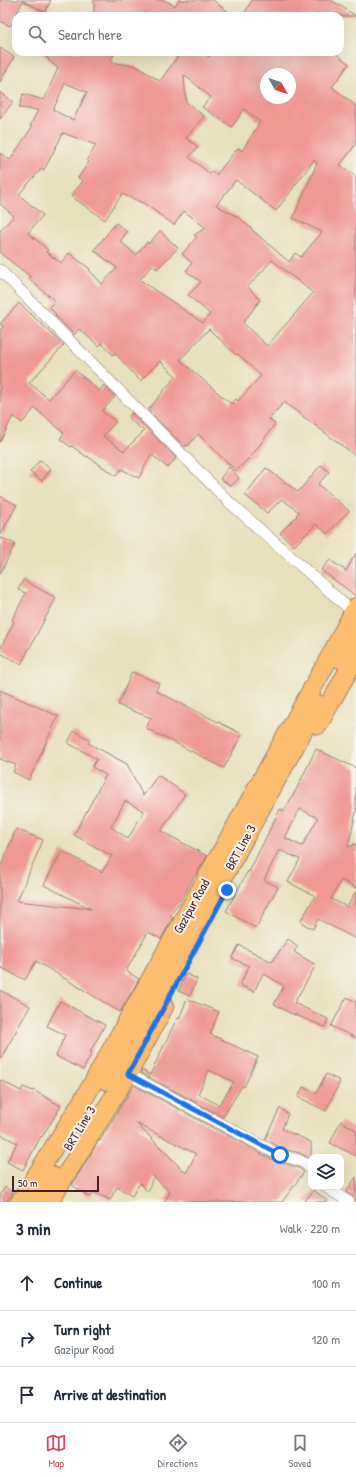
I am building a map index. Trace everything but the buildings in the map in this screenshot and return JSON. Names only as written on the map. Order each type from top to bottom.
[{"type":"main road","name":"Gazipur Road","points":[[20,1202],[86,1095],[355,609]]},
{"type":"main road","name":"BRT Line 3","points":[[34,1202],[163,986],[356,635]]},
{"type":"main road","name":"Gazipur Road","points":[[49,1202],[128,1074],[227,890],[356,657]]},
{"type":"street","points":[[0,270],[230,503],[355,609]]},
{"type":"street","points":[[128,1074],[266,1148],[280,1155],[295,1158],[308,1165]]},
{"type":"street","points":[[331,1190],[349,1202]]},
{"type":"route","points":[[227,890],[128,1074],[280,1155]]}]
